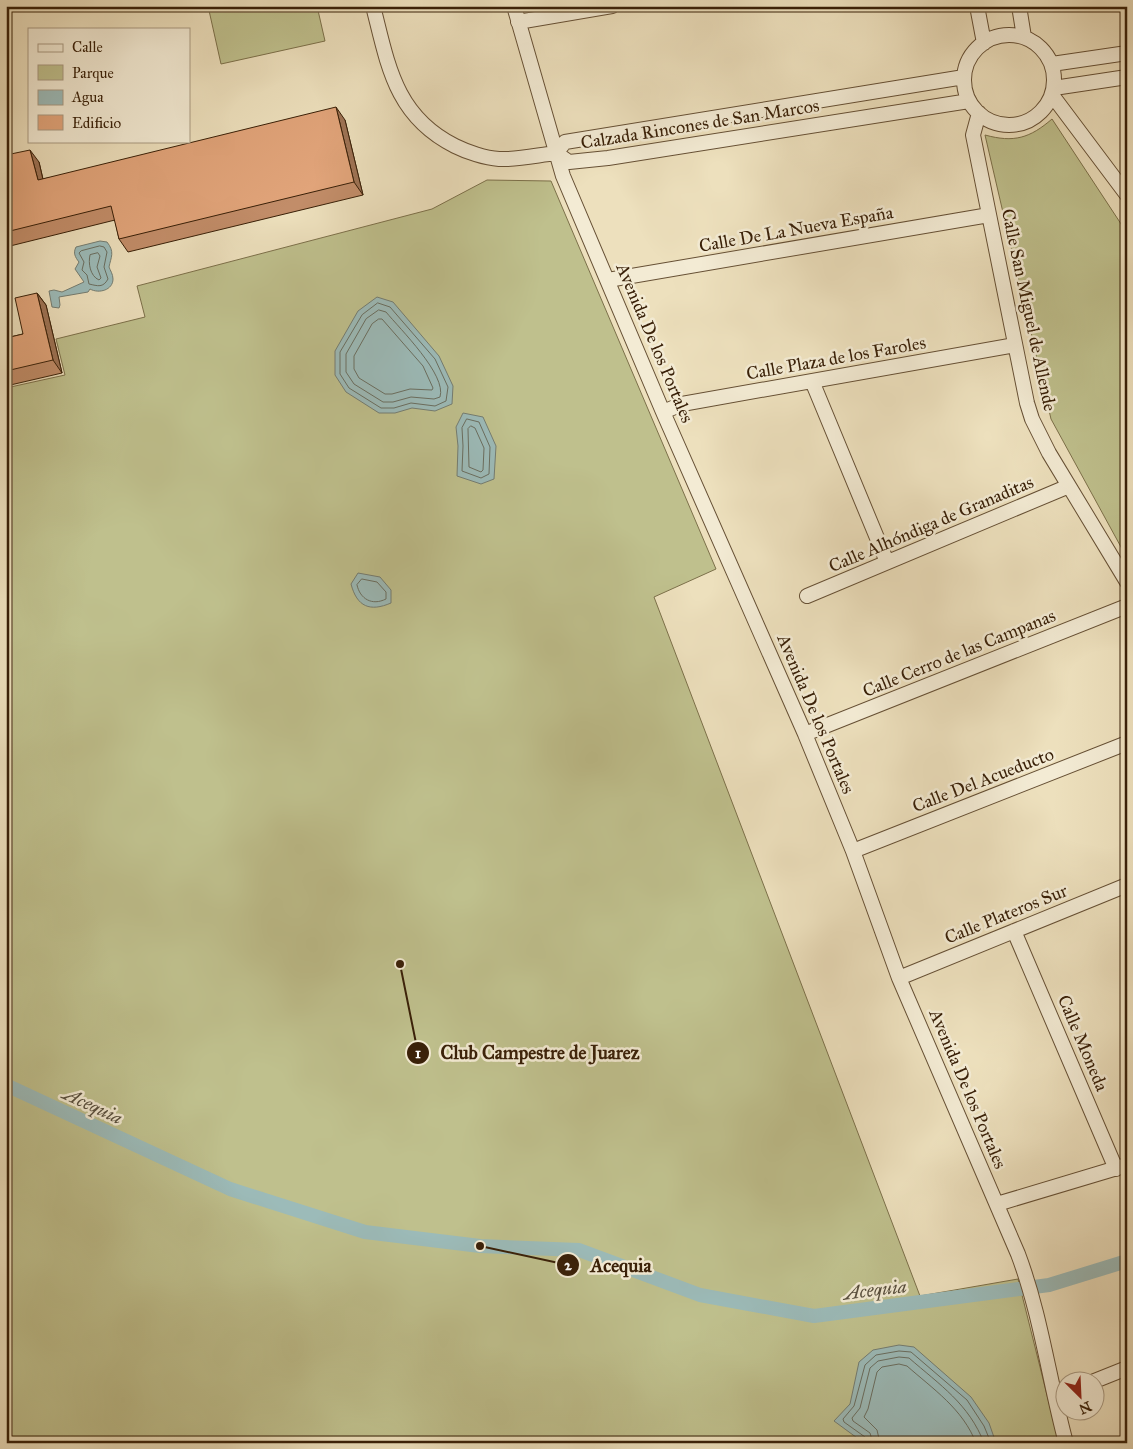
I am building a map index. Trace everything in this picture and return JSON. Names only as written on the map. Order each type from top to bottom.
[{"type":"street","points":[[373,6],[387,61],[398,92],[411,111],[438,137],[465,151],[498,159],[556,153]]},
{"type":"street","name":"Avenida De los Portales","points":[[514,6],[563,176],[805,734],[853,852],[899,978],[997,1204],[1026,1276],[1056,1381]]},
{"type":"street","points":[[518,22],[612,6]]},
{"type":"street","points":[[977,6],[984,43]]},
{"type":"street","points":[[1019,6],[1024,37]]},
{"type":"street","points":[[1004,35],[1024,37],[1037,44],[1046,53],[1052,64],[1054,73],[1053,92],[1042,111],[1033,119],[1010,125],[999,124],[988,120],[969,101],[964,77],[970,58],[984,43],[1004,35]]},
{"type":"street","points":[[1052,64],[1127,53]]},
{"type":"street","name":"Calzada Rincones de San Marcos","points":[[964,77],[565,142],[556,153],[570,162],[608,158],[969,101]]},
{"type":"street","points":[[1053,92],[1127,77]]},
{"type":"street","points":[[1053,92],[1127,195]]},
{"type":"street","name":"Calle San Miguel de Allende","points":[[979,113],[973,134],[1015,345],[1032,418],[1049,453],[1127,582]]},
{"type":"street","name":"Calle De La Nueva España","points":[[608,280],[989,215]]},
{"type":"street","name":"Calle Plaza de los Faroles","points":[[664,412],[682,404],[1015,345]]},
{"type":"street","points":[[812,381],[888,562]]},
{"type":"street","name":"Calle Alhóndiga de Granaditas","points":[[808,596],[1069,486]]},
{"type":"street","name":"Calle Cerro de las Campanas","points":[[805,734],[1127,606]]},
{"type":"street","name":"Calle Del Acueducto","points":[[853,852],[1127,744]]},
{"type":"street","name":"Calle Plateros Sur","points":[[899,978],[1127,885]]},
{"type":"street","name":"Calle Moneda","points":[[1014,931],[1121,1167]]},
{"type":"street","points":[[997,1204],[1121,1167]]},
{"type":"street","points":[[1106,1376],[1127,1368]]},
{"type":"street","name":"Avenida De los Portales","points":[[1063,1422],[1066,1443]]},
{"type":"green space","points":[[208,6],[317,6],[325,41],[221,64]]},
{"type":"green space","points":[[1052,119],[1127,233],[1127,558],[1051,419],[985,135],[1005,139],[1021,137],[1036,131]]},
{"type":"green space","points":[[487,180],[551,181],[716,569],[654,597],[920,1296],[1018,1279],[1059,1443],[6,1443],[6,388],[65,375],[56,339],[145,317],[137,286],[432,209]]},
{"type":"water","points":[[100,241],[107,242],[112,252],[109,267],[113,277],[111,286],[101,291],[90,289],[88,292],[59,297],[59,308],[52,307],[49,291],[62,292],[84,282],[75,269],[79,262],[75,255],[76,247]]},
{"type":"water","points":[[377,297],[393,302],[439,356],[453,386],[452,404],[435,411],[412,408],[395,413],[379,413],[346,392],[335,375],[335,351],[358,311]]},
{"type":"water","points":[[463,413],[483,417],[496,446],[494,479],[481,484],[457,476],[458,446],[456,427]]},
{"type":"water","points":[[358,573],[380,577],[391,590],[391,603],[377,607],[365,606],[357,598],[351,584]]},
{"type":"water","points":[[899,1345],[914,1347],[971,1397],[989,1423],[996,1443],[864,1443],[834,1421],[850,1404],[859,1362],[873,1350]]},
{"type":"building","points":[[336,107],[354,182],[119,239],[111,206],[6,232],[6,155],[30,150],[38,180]]},
{"type":"building","points":[[37,293],[53,360],[6,371],[6,338],[23,334],[15,298]]},
{"type":"waterway","name":"Acequia","points":[[6,1085],[230,1189],[365,1232],[480,1246],[579,1250],[700,1295],[814,1316],[1049,1285],[1127,1261]]},
{"type":"place","name":"Club Campestre de Juarez","points":[[400,964]]},
{"type":"place","name":"Acequia","points":[[480,1246]]}]
